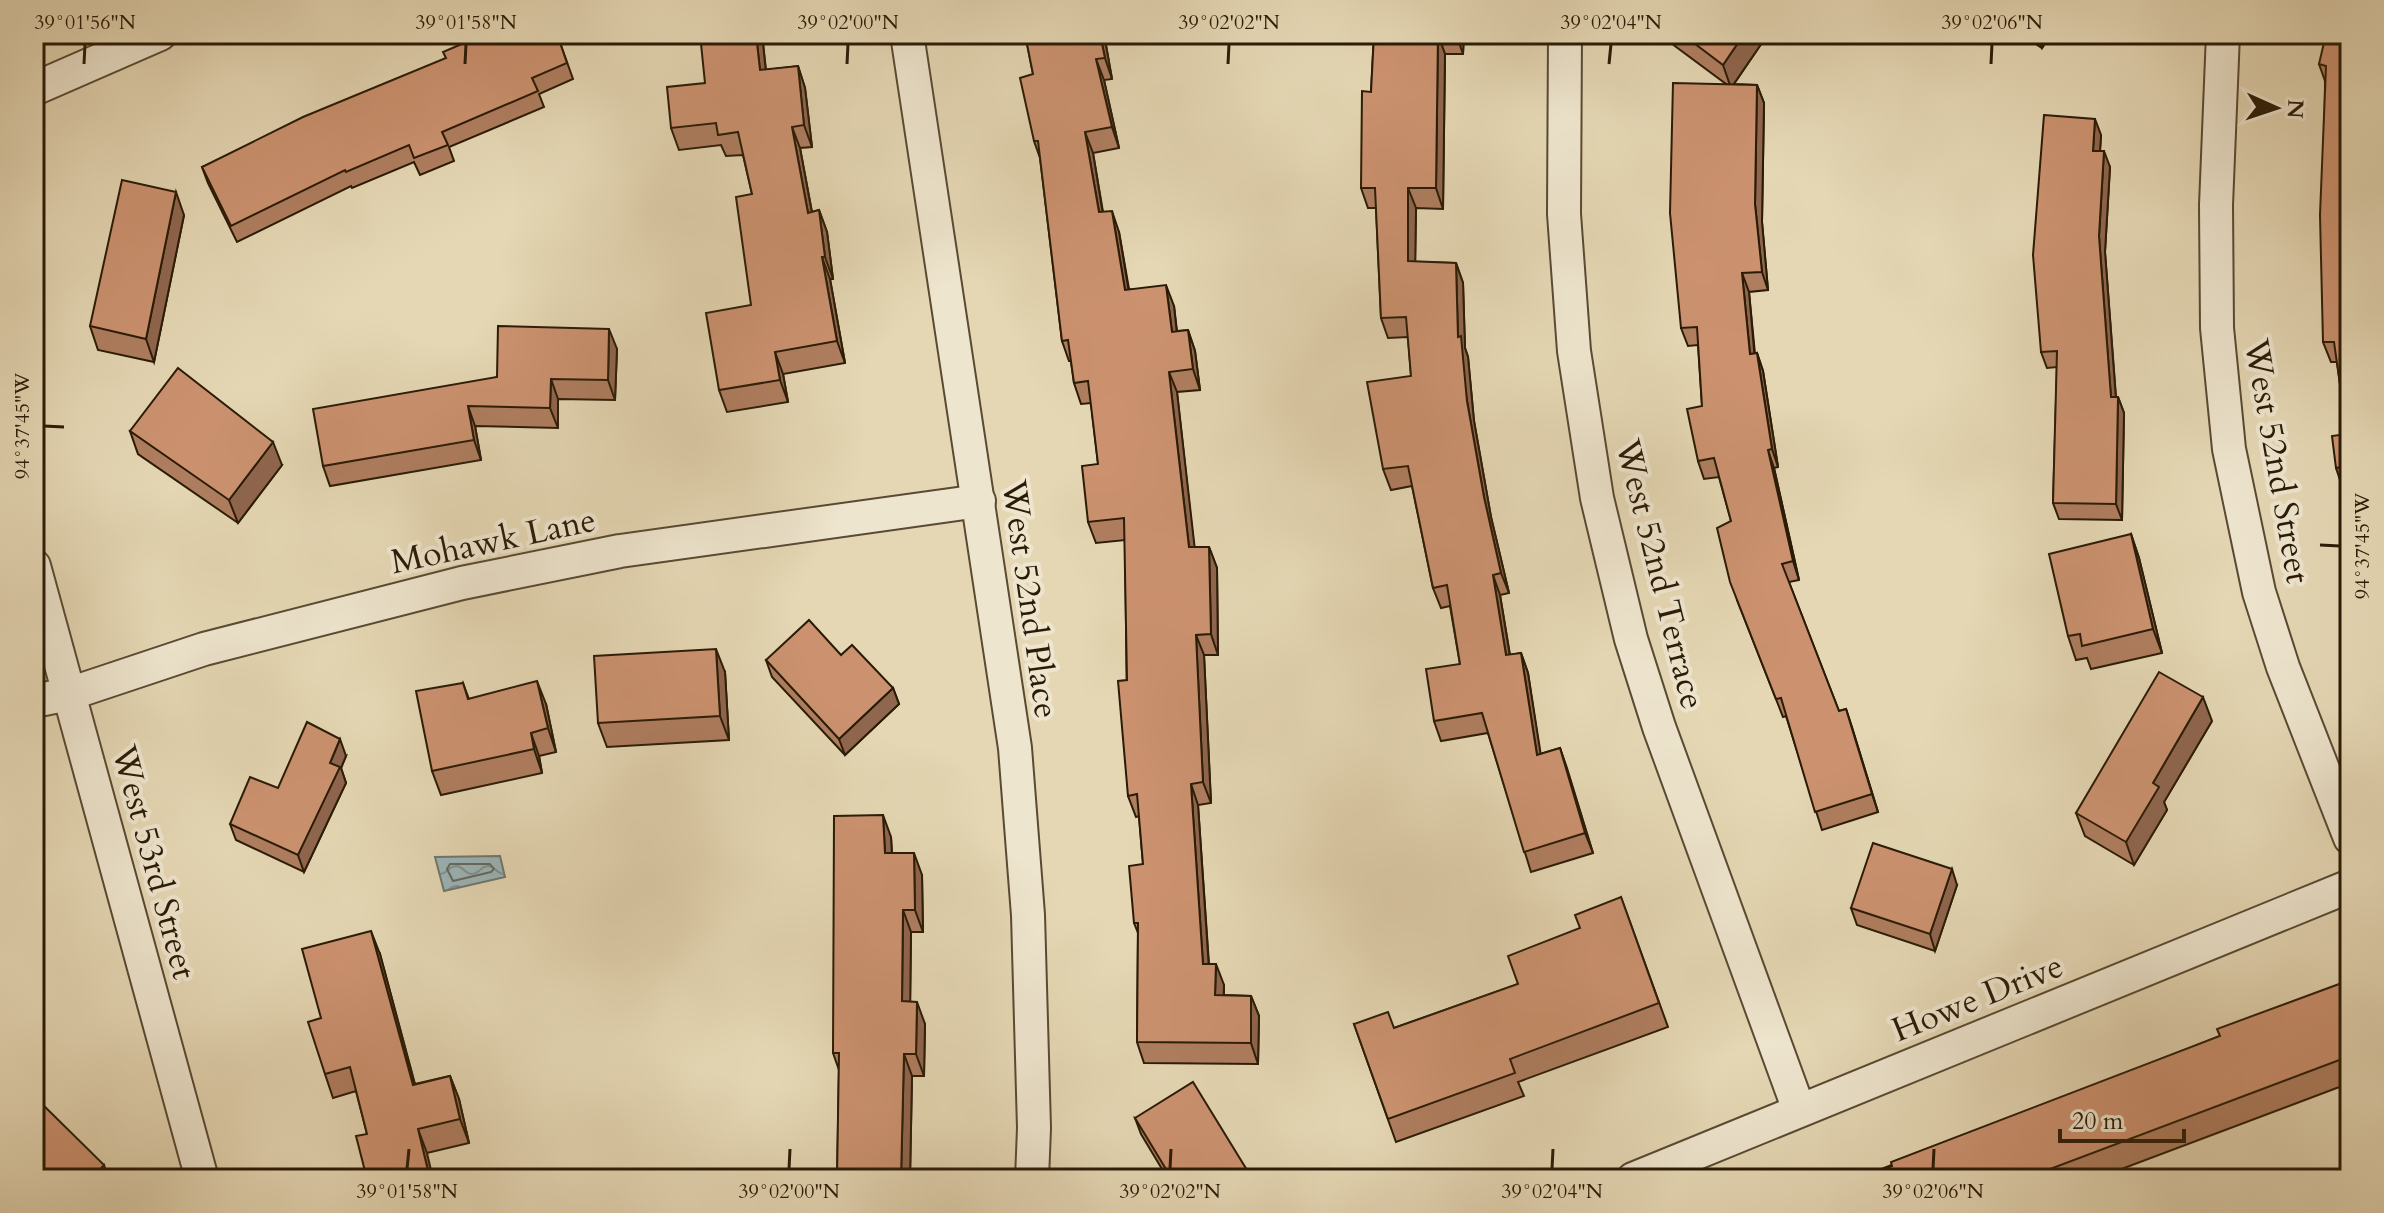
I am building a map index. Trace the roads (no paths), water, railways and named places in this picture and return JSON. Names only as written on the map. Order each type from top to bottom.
[{"type":"street","points":[[34,89],[160,34]]},
{"type":"street","name":"West 52nd Place","points":[[907,34],[1015,748],[1028,915],[1034,1128],[1032,1179]]},
{"type":"street","name":"West 52nd Terrace","points":[[1565,34],[1565,229],[1574,351],[1597,498],[1631,639],[1659,727],[1799,1110]]},
{"type":"street","name":"West 52nd Street","points":[[2223,34],[2216,205],[2217,328],[2229,449],[2259,592],[2283,667],[2350,838]]},
{"type":"street","name":"Mohawk Lane","points":[[34,701],[69,694],[204,649],[462,583],[620,551],[979,501]]},
{"type":"street","name":"West 53rd Street","points":[[34,566],[202,1179]]},
{"type":"street","name":"Howe Drive","points":[[1633,1179],[2350,886]]},
{"type":"water","points":[[500,856],[505,877],[444,891],[435,857]]}]
